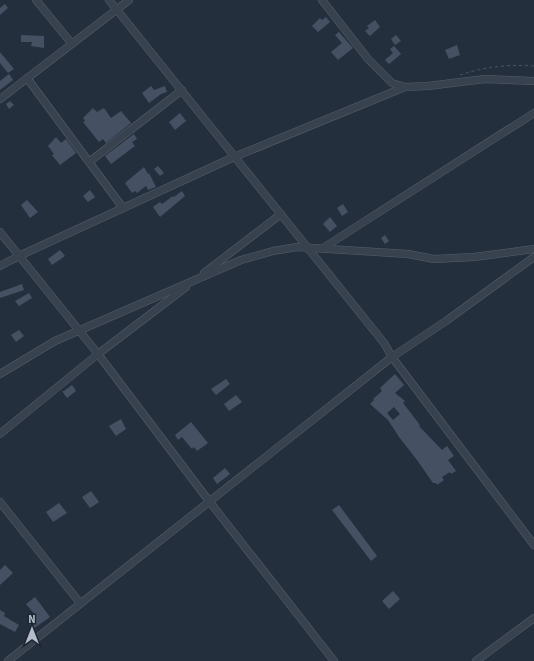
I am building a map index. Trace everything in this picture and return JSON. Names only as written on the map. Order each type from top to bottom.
[{"type":"street","points":[[36,0],[72,44]]},
{"type":"street","points":[[108,0],[182,90],[384,343],[392,357],[534,545]]},
{"type":"street","points":[[0,99],[129,0]]},
{"type":"street","points":[[322,0],[368,59],[392,83],[405,87],[428,86],[485,79],[534,81]]},
{"type":"street","points":[[27,78],[123,208]]},
{"type":"street","points":[[0,266],[234,157],[405,87]]},
{"type":"street","points":[[89,162],[182,90]]},
{"type":"street","points":[[323,248],[534,113]]},
{"type":"street","points":[[0,434],[98,354],[281,214]]},
{"type":"street","points":[[0,232],[98,354],[209,501],[334,661]]},
{"type":"street","points":[[0,374],[55,341],[196,279],[242,260],[267,253],[297,247],[307,247],[408,254],[434,259],[474,257],[534,249]]},
{"type":"street","points":[[8,661],[392,357],[446,321],[534,257]]},
{"type":"street","points":[[0,502],[80,603]]},
{"type":"street","points":[[476,661],[534,618]]},
{"type":"path","points":[[455,77],[475,70],[521,65],[534,66]]},
{"type":"building","points":[[5,4],[8,8],[0,15],[0,8]]},
{"type":"building","points":[[326,17],[330,22],[318,32],[312,26],[320,18],[322,20]]},
{"type":"building","points":[[375,20],[380,27],[370,36],[365,31],[369,28],[367,26]]},
{"type":"building","points":[[339,32],[353,48],[338,60],[331,52],[342,43],[335,35]]},
{"type":"building","points":[[21,35],[44,36],[44,48],[31,46],[32,42],[21,42]]},
{"type":"building","points":[[396,35],[401,41],[395,45],[391,39]]},
{"type":"building","points":[[457,45],[460,55],[449,59],[445,50]]},
{"type":"building","points":[[394,46],[401,54],[389,64],[385,60],[393,53],[390,49]]},
{"type":"building","points":[[0,52],[14,69],[8,73],[0,63]]},
{"type":"building","points":[[9,74],[13,80],[0,90],[0,81]]},
{"type":"building","points":[[151,86],[154,90],[165,86],[167,92],[161,94],[149,103],[142,93]]},
{"type":"building","points":[[10,101],[14,105],[9,109],[6,104]]},
{"type":"building","points":[[93,108],[97,112],[104,108],[111,118],[121,111],[131,123],[106,143],[103,139],[99,142],[83,122],[85,121],[83,118]]},
{"type":"building","points":[[180,113],[186,121],[175,130],[169,122]]},
{"type":"building","points":[[134,134],[137,139],[132,142],[135,146],[111,164],[105,156]]},
{"type":"building","points":[[56,137],[61,143],[66,139],[76,153],[60,165],[52,155],[54,154],[48,146]]},
{"type":"building","points":[[158,166],[164,173],[160,176],[154,169]]},
{"type":"building","points":[[144,167],[148,174],[149,173],[156,187],[148,190],[146,186],[137,193],[135,191],[132,193],[125,183]]},
{"type":"building","points":[[90,190],[95,197],[88,202],[83,196]]},
{"type":"building","points":[[182,191],[185,196],[160,217],[153,207],[160,202],[162,204]]},
{"type":"building","points":[[27,200],[38,212],[30,218],[21,205]]},
{"type":"building","points":[[343,204],[348,212],[342,216],[337,208]]},
{"type":"building","points":[[330,217],[337,226],[330,232],[323,224]]},
{"type":"building","points":[[385,235],[389,241],[385,244],[381,238]]},
{"type":"building","points":[[60,250],[65,256],[52,265],[48,259]]},
{"type":"building","points":[[22,284],[24,290],[0,298],[0,292]]},
{"type":"building","points":[[29,293],[32,298],[19,306],[15,301]]},
{"type":"building","points":[[19,330],[24,336],[16,342],[11,335]]},
{"type":"building","points":[[395,374],[404,385],[395,393],[405,401],[403,403],[420,425],[419,426],[442,450],[447,446],[454,456],[448,460],[456,471],[451,474],[450,472],[442,477],[444,480],[437,485],[436,483],[433,483],[388,420],[370,404],[382,391],[380,388]],"holes":[[[394,407],[400,414],[393,420],[387,413]]]},
{"type":"building","points":[[226,379],[230,384],[216,395],[211,389]]},
{"type":"building","points":[[72,385],[76,391],[67,398],[62,391]]},
{"type":"building","points":[[236,395],[242,402],[229,411],[224,404]]},
{"type":"building","points":[[121,419],[126,429],[116,436],[109,426]]},
{"type":"building","points":[[191,422],[208,443],[197,451],[194,447],[192,449],[182,437],[178,440],[175,435]]},
{"type":"building","points":[[225,468],[230,474],[217,484],[213,478]]},
{"type":"building","points":[[91,491],[99,502],[90,508],[82,497]]},
{"type":"building","points":[[59,503],[67,513],[53,522],[46,512]]},
{"type":"building","points":[[339,505],[377,556],[371,561],[332,510]]},
{"type":"building","points":[[5,565],[13,573],[0,585],[0,570]]},
{"type":"building","points":[[393,591],[400,599],[389,609],[382,601]]},
{"type":"building","points":[[35,597],[50,617],[33,629],[29,624],[36,618],[36,616],[26,604]]},
{"type":"building","points":[[0,610],[5,613],[4,616],[19,625],[15,632],[0,624]]}]
